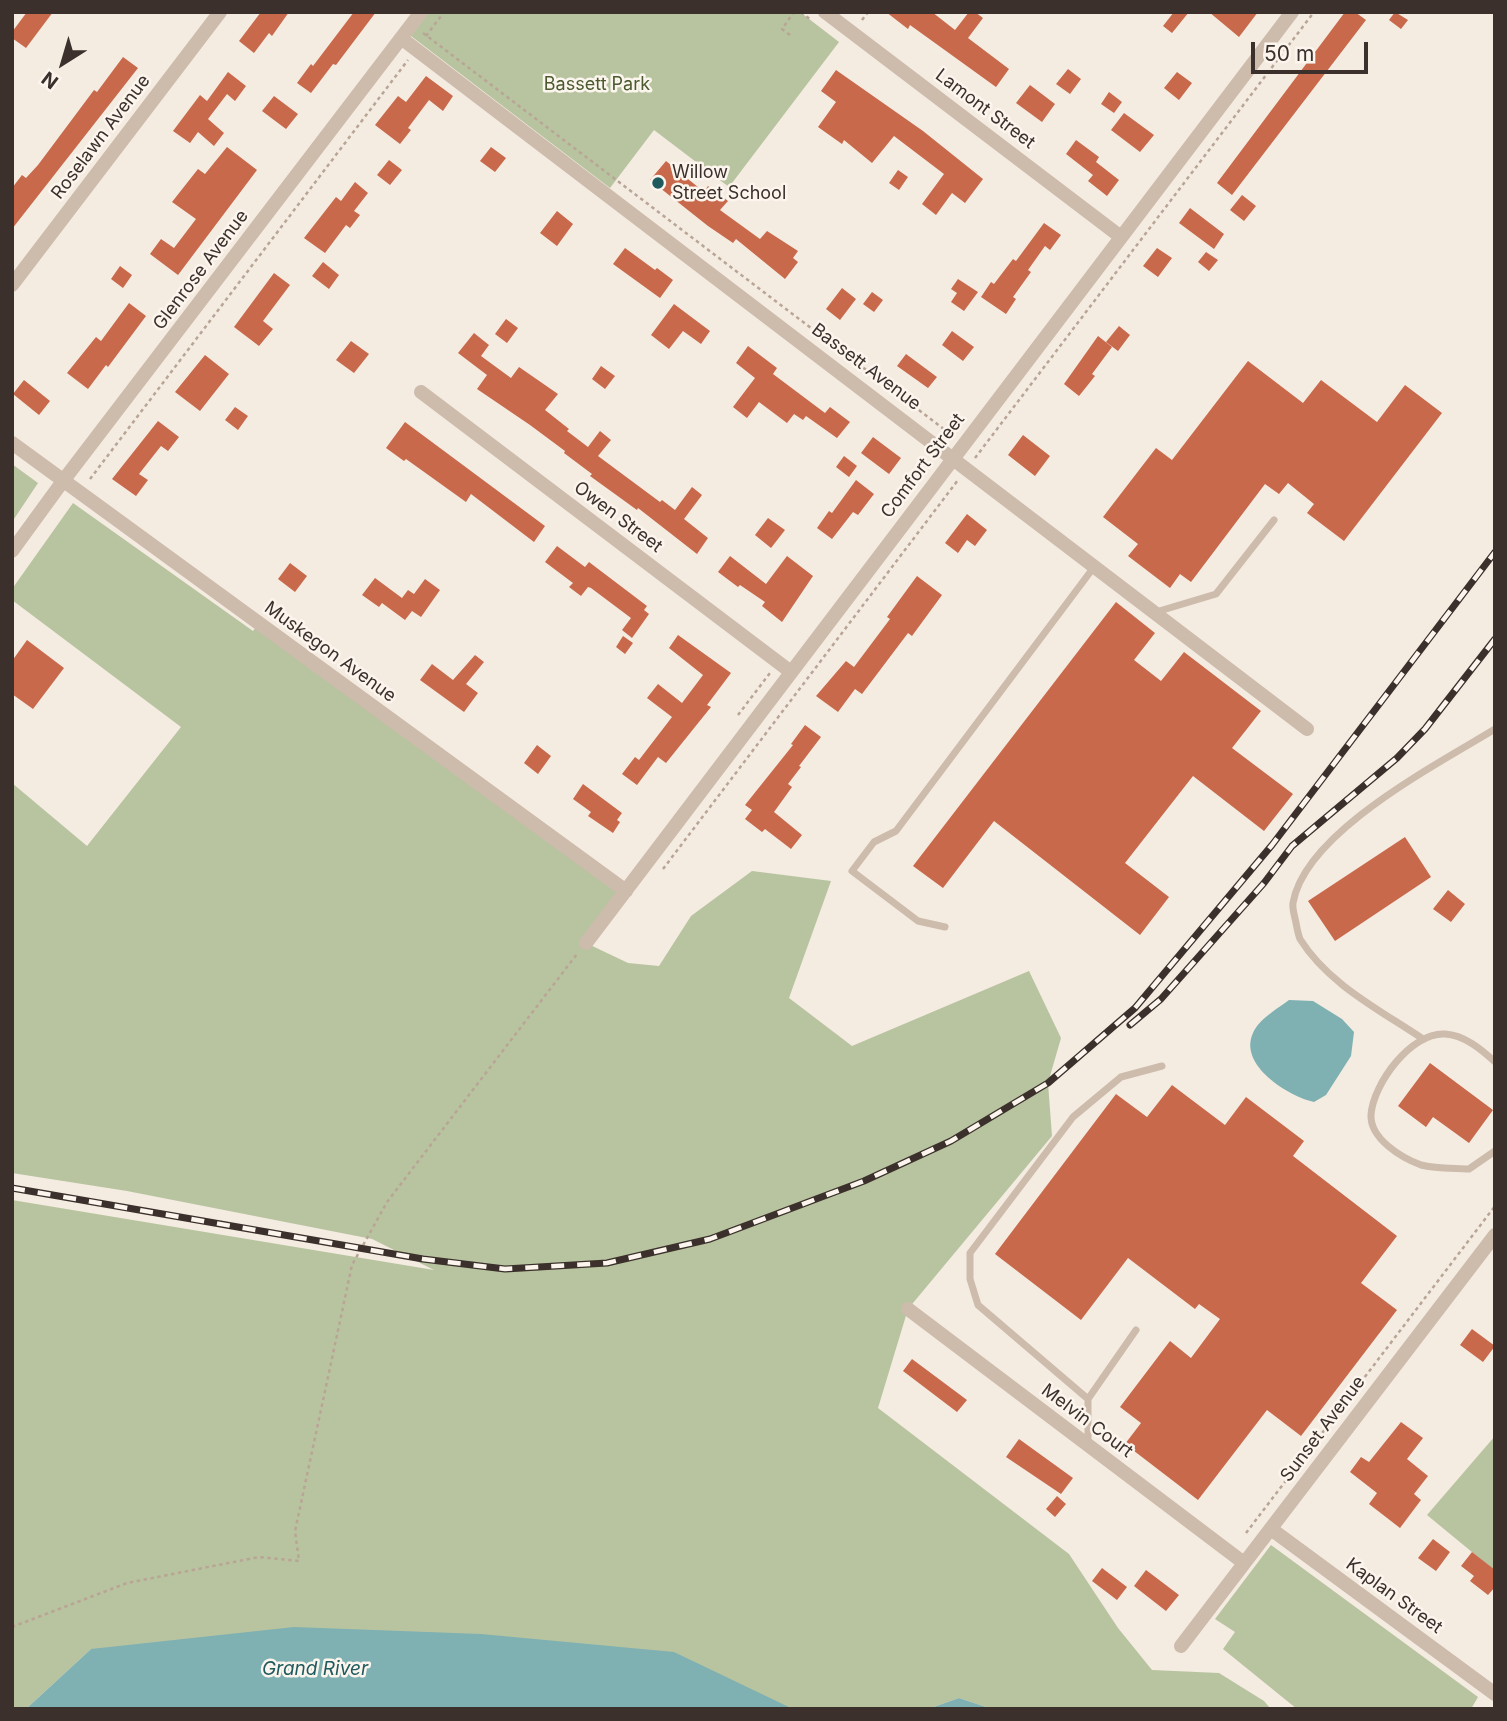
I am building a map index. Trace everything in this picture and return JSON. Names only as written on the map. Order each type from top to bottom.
[{"type":"street","name":"Roselawn Avenue","points":[[12,285],[220,12]]},
{"type":"street","name":"Glenrose Avenue","points":[[12,551],[421,12]]},
{"type":"street","name":"Lamont Street","points":[[825,12],[1121,237]]},
{"type":"street","name":"Comfort Street","points":[[586,943],[1292,12]]},
{"type":"street","points":[[841,24],[856,16]]},
{"type":"street","name":"Bassett Avenue","points":[[401,38],[1307,729]]},
{"type":"street","name":"Owen Street","points":[[421,392],[791,672]]},
{"type":"street","name":"Muskegon Avenue","points":[[12,443],[626,891]]},
{"type":"street","name":"Sunset Avenue","points":[[1181,1646],[1495,1235]]},
{"type":"street","name":"Melvin Court","points":[[908,1309],[1244,1563]]},
{"type":"street","name":"Kaplan Street","points":[[1271,1529],[1495,1694]]},
{"type":"lane","points":[[1155,612],[1216,594],[1274,520]]},
{"type":"lane","points":[[945,928],[918,921],[852,871],[874,842],[896,831],[1095,566]]},
{"type":"lane","points":[[1423,1039],[1328,974],[1299,937],[1292,905],[1298,886],[1318,855],[1351,822],[1407,783],[1495,729]]},
{"type":"lane","points":[[1495,1062],[1461,1037],[1442,1033],[1423,1039],[1398,1059],[1379,1087],[1371,1116],[1376,1132],[1392,1150],[1422,1165],[1469,1170],[1495,1151]]},
{"type":"lane","points":[[1088,1399],[978,1306],[970,1279],[970,1253],[1073,1117],[1121,1077],[1162,1066]]},
{"type":"lane","points":[[1088,1445],[1088,1399],[1136,1329]]},
{"type":"path","points":[[90,479],[444,12]]},
{"type":"path","points":[[790,35],[782,29],[794,12]]},
{"type":"path","points":[[856,16],[868,12]]},
{"type":"path","points":[[663,869],[1314,12]]},
{"type":"path","points":[[412,25],[978,455]]},
{"type":"path","points":[[12,1627],[127,1583],[259,1557],[299,1561],[295,1531],[352,1265],[387,1202],[586,943]]},
{"type":"path","points":[[1246,1533],[1495,1206]]},
{"type":"green space","name":"Bassett Park","points":[[429,12],[800,12],[839,42],[729,187],[654,130],[610,188],[411,36]]},
{"type":"green space","points":[[12,464],[38,483],[12,522]]},
{"type":"green space","points":[[73,503],[253,631],[259,623],[626,891],[586,943],[628,963],[659,966],[691,916],[752,871],[831,881],[789,998],[852,1046],[1029,971],[1061,1038],[1048,1083],[1052,1136],[908,1309],[878,1408],[1069,1554],[1118,1628],[1152,1670],[1219,1673],[1264,1701],[1271,1709],[992,1709],[959,1698],[928,1709],[793,1709],[91,1649],[26,1709],[12,1709],[12,1200],[434,1270],[372,1239],[127,1191],[12,1173],[12,783],[87,846],[181,727],[12,600],[12,589]]},
{"type":"green space","points":[[1495,1436],[1495,1571],[1427,1515]]},
{"type":"green space","points":[[1271,1545],[1478,1697],[1471,1709],[1297,1709],[1223,1649],[1235,1632],[1215,1619]]},
{"type":"water","points":[[1289,1000],[1313,1001],[1342,1019],[1354,1032],[1351,1056],[1326,1095],[1314,1102],[1291,1093],[1268,1077],[1259,1067],[1250,1045],[1259,1023]]},
{"type":"water","name":"Grand River","points":[[294,1627],[481,1634],[674,1652],[793,1709],[26,1709],[91,1649]]},
{"type":"water","points":[[959,1698],[992,1709],[928,1709]]},
{"type":"building","points":[[27,12],[53,12],[26,48],[12,38],[12,32]]},
{"type":"building","points":[[261,12],[289,12],[272,36],[269,33],[254,53],[239,41]]},
{"type":"building","points":[[354,12],[376,12],[311,93],[297,83]]},
{"type":"building","points":[[886,12],[932,12],[955,30],[969,12],[975,12],[983,18],[968,38],[1009,69],[996,87],[910,25],[908,29]]},
{"type":"building","points":[[1174,12],[1189,12],[1172,33],[1163,26]]},
{"type":"building","points":[[1209,12],[1258,12],[1239,37]]},
{"type":"building","points":[[1345,12],[1355,12],[1366,20],[1232,195],[1217,183]]},
{"type":"building","points":[[1395,12],[1408,20],[1401,29],[1389,20]]},
{"type":"building","points":[[123,57],[138,68],[12,229],[12,188],[22,175],[26,178],[38,165],[94,90],[97,92]]},
{"type":"building","points":[[1068,69],[1081,79],[1070,94],[1056,84]]},
{"type":"building","points":[[836,70],[923,131],[983,179],[965,203],[952,193],[936,215],[922,204],[944,174],[894,136],[872,163],[844,140],[842,144],[818,127],[836,102],[821,91]]},
{"type":"building","points":[[228,72],[246,86],[235,101],[227,94],[208,119],[224,133],[214,146],[198,132],[190,143],[173,131],[200,95],[207,101]]},
{"type":"building","points":[[1177,72],[1192,83],[1179,100],[1164,88]]},
{"type":"building","points":[[426,76],[453,96],[443,111],[429,100],[408,128],[411,130],[400,144],[375,125],[398,96],[406,102]]},
{"type":"building","points":[[1030,85],[1055,104],[1042,122],[1016,103]]},
{"type":"building","points":[[1109,92],[1122,102],[1114,113],[1101,104]]},
{"type":"building","points":[[274,96],[298,114],[286,129],[262,111]]},
{"type":"building","points":[[1124,113],[1154,135],[1140,152],[1111,130]]},
{"type":"building","points":[[1076,140],[1099,157],[1096,162],[1119,180],[1107,196],[1088,181],[1093,175],[1066,154]]},
{"type":"building","points":[[227,147],[257,170],[178,275],[150,254],[161,239],[174,248],[196,219],[172,202],[198,169],[205,174]]},
{"type":"building","points":[[491,147],[506,158],[495,172],[480,161]]},
{"type":"building","points":[[389,160],[402,170],[390,185],[377,175]]},
{"type":"building","points":[[666,161],[704,192],[708,186],[728,201],[720,210],[760,239],[767,231],[798,251],[793,258],[798,262],[785,279],[736,239],[733,243],[708,226],[650,180]]},
{"type":"building","points":[[898,170],[908,177],[899,190],[889,183]]},
{"type":"building","points":[[355,182],[368,193],[354,211],[360,215],[350,228],[346,225],[325,253],[304,238],[336,197],[341,201]]},
{"type":"building","points":[[1242,195],[1256,206],[1244,221],[1230,210]]},
{"type":"building","points":[[1190,208],[1224,234],[1214,249],[1179,223]]},
{"type":"building","points":[[557,211],[573,224],[557,246],[540,233]]},
{"type":"building","points":[[1044,223],[1061,235],[1050,250],[1045,246],[1028,270],[1031,272],[1013,297],[1016,299],[1006,314],[981,297],[1013,259],[1016,261]]},
{"type":"building","points":[[625,248],[673,280],[660,298],[613,264]]},
{"type":"building","points":[[1157,248],[1172,258],[1158,277],[1143,266]]},
{"type":"building","points":[[1206,252],[1218,260],[1209,271],[1198,262]]},
{"type":"building","points":[[323,262],[339,275],[329,289],[312,276]]},
{"type":"building","points":[[120,266],[132,275],[123,288],[111,279]]},
{"type":"building","points":[[274,273],[290,285],[263,321],[273,329],[259,346],[234,327]]},
{"type":"building","points":[[958,279],[978,292],[964,311],[951,302],[957,293],[951,289]]},
{"type":"building","points":[[842,288],[856,299],[840,320],[826,309]]},
{"type":"building","points":[[872,292],[883,300],[874,312],[863,304]]},
{"type":"building","points":[[129,303],[146,316],[88,389],[67,373],[96,337],[101,341]]},
{"type":"building","points":[[674,304],[710,331],[701,344],[683,331],[669,349],[651,335]]},
{"type":"building","points":[[506,319],[518,328],[507,343],[495,334]]},
{"type":"building","points":[[1119,326],[1130,335],[1118,351],[1106,342]]},
{"type":"building","points":[[952,331],[974,347],[963,361],[942,345]]},
{"type":"building","points":[[474,333],[489,345],[481,356],[511,378],[519,367],[558,394],[545,410],[569,429],[567,431],[588,447],[600,431],[611,440],[598,456],[660,502],[662,500],[675,510],[692,487],[702,495],[684,519],[708,538],[697,554],[638,508],[637,510],[590,476],[592,474],[564,453],[565,451],[477,389],[487,375],[458,353]]},
{"type":"building","points":[[1098,336],[1112,347],[1079,396],[1064,384]]},
{"type":"building","points":[[351,341],[369,354],[354,373],[336,360]]},
{"type":"building","points":[[748,346],[777,368],[773,374],[825,413],[830,407],[850,422],[837,438],[806,416],[803,420],[794,414],[787,423],[759,402],[747,418],[733,407],[755,378],[736,363]]},
{"type":"building","points":[[906,354],[937,377],[928,388],[897,366]]},
{"type":"building","points":[[205,355],[229,374],[200,411],[175,392]]},
{"type":"building","points":[[1248,361],[1303,403],[1321,380],[1377,422],[1405,385],[1442,413],[1344,541],[1307,513],[1314,504],[1288,483],[1279,494],[1265,484],[1191,582],[1180,574],[1170,588],[1128,556],[1138,544],[1103,517],[1156,448],[1172,460]]},
{"type":"building","points":[[601,366],[615,376],[605,389],[592,379]]},
{"type":"building","points":[[24,380],[50,401],[39,415],[13,394]]},
{"type":"building","points":[[235,407],[248,416],[238,430],[225,420]]},
{"type":"building","points":[[158,421],[179,437],[168,451],[161,446],[139,474],[148,480],[136,496],[112,479]]},
{"type":"building","points":[[405,422],[545,526],[534,542],[471,494],[466,502],[386,448]]},
{"type":"building","points":[[1023,435],[1050,456],[1035,476],[1008,455]]},
{"type":"building","points":[[873,437],[901,458],[889,474],[861,453]]},
{"type":"building","points":[[844,456],[857,466],[849,477],[836,467]]},
{"type":"building","points":[[856,480],[874,494],[858,515],[853,512],[832,539],[817,528],[829,511],[832,513]]},
{"type":"building","points":[[967,514],[987,530],[975,546],[967,540],[958,553],[945,543]]},
{"type":"building","points":[[768,518],[785,530],[771,548],[755,535]]},
{"type":"building","points":[[557,546],[585,567],[589,562],[647,606],[644,610],[649,614],[632,638],[622,630],[631,618],[591,588],[588,587],[581,596],[569,587],[573,583],[545,562]]},
{"type":"building","points":[[730,556],[766,584],[787,556],[813,576],[782,622],[762,606],[765,602],[718,572]]},
{"type":"building","points":[[290,563],[307,576],[295,592],[278,579]]},
{"type":"building","points":[[917,576],[942,595],[912,636],[908,633],[862,694],[855,689],[838,712],[816,696],[846,661],[854,667],[890,619],[887,617]]},
{"type":"building","points":[[375,578],[402,598],[408,590],[414,594],[425,579],[440,590],[421,617],[412,611],[405,620],[382,603],[379,607],[362,595]]},
{"type":"building","points":[[1116,602],[1155,633],[1134,660],[1161,681],[1184,652],[1261,711],[1232,748],[1293,794],[1264,831],[1193,776],[1125,863],[1169,897],[1140,935],[994,821],[943,888],[913,866]]},
{"type":"building","points":[[678,635],[731,673],[707,705],[711,707],[666,763],[658,757],[637,785],[622,774],[635,757],[639,760],[672,717],[647,698],[658,684],[682,703],[703,675],[669,648]]},
{"type":"building","points":[[623,636],[633,643],[625,654],[616,647]]},
{"type":"building","points":[[27,640],[64,668],[33,709],[12,694],[12,661]]},
{"type":"building","points":[[475,655],[484,662],[466,684],[478,693],[464,712],[420,680],[432,664],[453,680]]},
{"type":"building","points":[[805,725],[821,737],[799,766],[801,767],[788,784],[792,787],[774,812],[802,835],[791,849],[765,829],[762,832],[745,819],[752,810],[745,805],[793,745],[791,744]]},
{"type":"building","points":[[537,745],[551,756],[538,774],[524,763]]},
{"type":"building","points":[[583,784],[622,813],[613,833],[588,816],[591,812],[573,799]]},
{"type":"building","points":[[1405,837],[1431,877],[1335,941],[1308,901]]},
{"type":"building","points":[[1448,890],[1465,904],[1451,922],[1433,909]]},
{"type":"building","points":[[1430,1063],[1493,1110],[1469,1143],[1433,1117],[1426,1127],[1398,1106]]},
{"type":"building","points":[[1172,1085],[1225,1125],[1246,1097],[1304,1141],[1293,1156],[1397,1236],[1361,1283],[1397,1310],[1301,1436],[1267,1410],[1198,1500],[1125,1444],[1141,1423],[1120,1407],[1170,1341],[1191,1358],[1220,1319],[1199,1304],[1195,1309],[1128,1258],[1081,1320],[995,1254],[1116,1094],[1147,1117]]},
{"type":"building","points":[[1472,1329],[1495,1346],[1483,1362],[1460,1345]]},
{"type":"building","points":[[912,1359],[967,1400],[957,1412],[903,1371]]},
{"type":"building","points":[[1401,1422],[1423,1438],[1407,1459],[1428,1476],[1414,1494],[1421,1500],[1400,1528],[1369,1504],[1377,1493],[1350,1472],[1361,1457],[1369,1462]]},
{"type":"building","points":[[1019,1439],[1073,1478],[1061,1494],[1006,1457]]},
{"type":"building","points":[[1057,1496],[1066,1504],[1055,1517],[1046,1509]]},
{"type":"building","points":[[1433,1539],[1450,1552],[1436,1571],[1418,1558]]},
{"type":"building","points":[[1472,1552],[1495,1570],[1495,1587],[1488,1595],[1470,1581],[1474,1576],[1461,1566]]},
{"type":"building","points":[[1102,1568],[1127,1587],[1117,1600],[1092,1581]]},
{"type":"building","points":[[1146,1570],[1179,1595],[1166,1611],[1134,1586]]},
{"type":"railway","points":[[12,1188],[423,1259],[505,1269],[607,1263],[710,1239],[864,1181],[951,1141],[1048,1083],[1135,1008],[1272,845],[1495,552]]},
{"type":"railway","points":[[1130,1025],[1161,999],[1264,883],[1292,846],[1397,758],[1425,729],[1495,639]]},
{"type":"place","name":"Willow Street School","points":[[658,183]]}]
